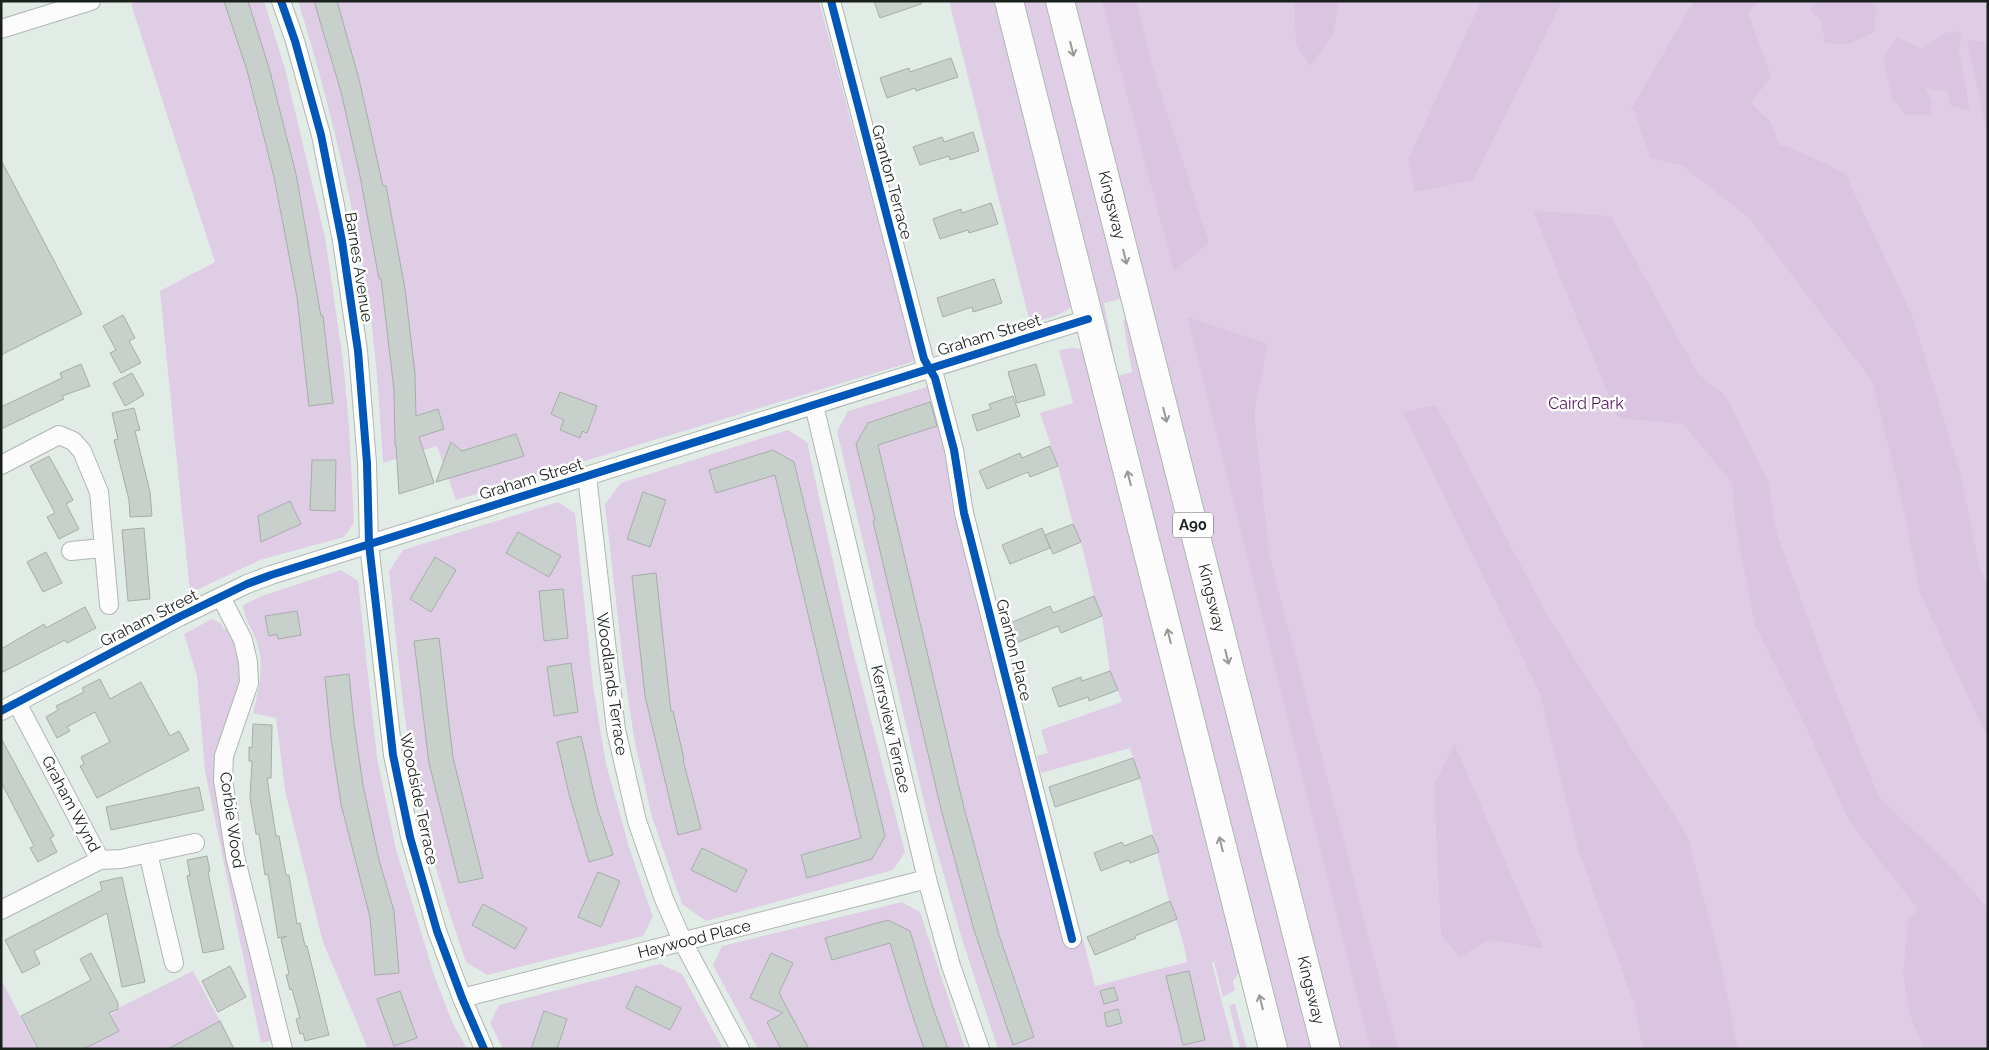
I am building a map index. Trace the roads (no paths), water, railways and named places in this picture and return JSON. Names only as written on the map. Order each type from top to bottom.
[{"type":"highway","points":[[1009,1],[1273,1049]]},
{"type":"highway","name":"Kingsway","points":[[1060,1],[1326,1049]]},
{"type":"street","points":[[1,30],[91,1]]},
{"type":"street","name":"Barnes Avenue","points":[[281,1],[295,41],[321,135],[342,241],[358,350],[367,462],[370,544]]},
{"type":"street","name":"Granton Terrace","points":[[831,1],[924,359],[929,368]]},
{"type":"street","name":"Graham Street","points":[[1,711],[179,617],[247,584],[271,575],[929,368],[1088,320]]},
{"type":"street","name":"Granton Place","points":[[929,368],[935,378],[954,450],[964,513],[1072,939]]},
{"type":"street","name":"Kerrsview Terrace","points":[[814,405],[927,879],[950,966],[980,1049]]},
{"type":"street","points":[[1,465],[59,436],[73,441],[82,452],[99,492],[109,605]]},
{"type":"street","name":"Woodlands Terrace","points":[[587,476],[616,730],[637,820],[664,898],[683,942],[740,1049]]},
{"type":"street","name":"Woodside Terrace","points":[[370,544],[394,755],[413,847],[437,931],[462,998],[484,1049]]},
{"type":"street","points":[[71,551],[103,548]]},
{"type":"street","name":"Corbie Wood","points":[[221,597],[243,640],[248,662],[249,683],[224,756],[223,780],[235,856],[283,1049]]},
{"type":"street","name":"Graham Wynd","points":[[1,910],[100,860],[17,703]]},
{"type":"street","points":[[100,860],[121,859],[195,843]]},
{"type":"street","points":[[148,853],[174,963]]},
{"type":"street","name":"Haywood Place","points":[[462,998],[927,879]]},
{"type":"park label","name":"Caird Park","points":[[1586,403]]}]
